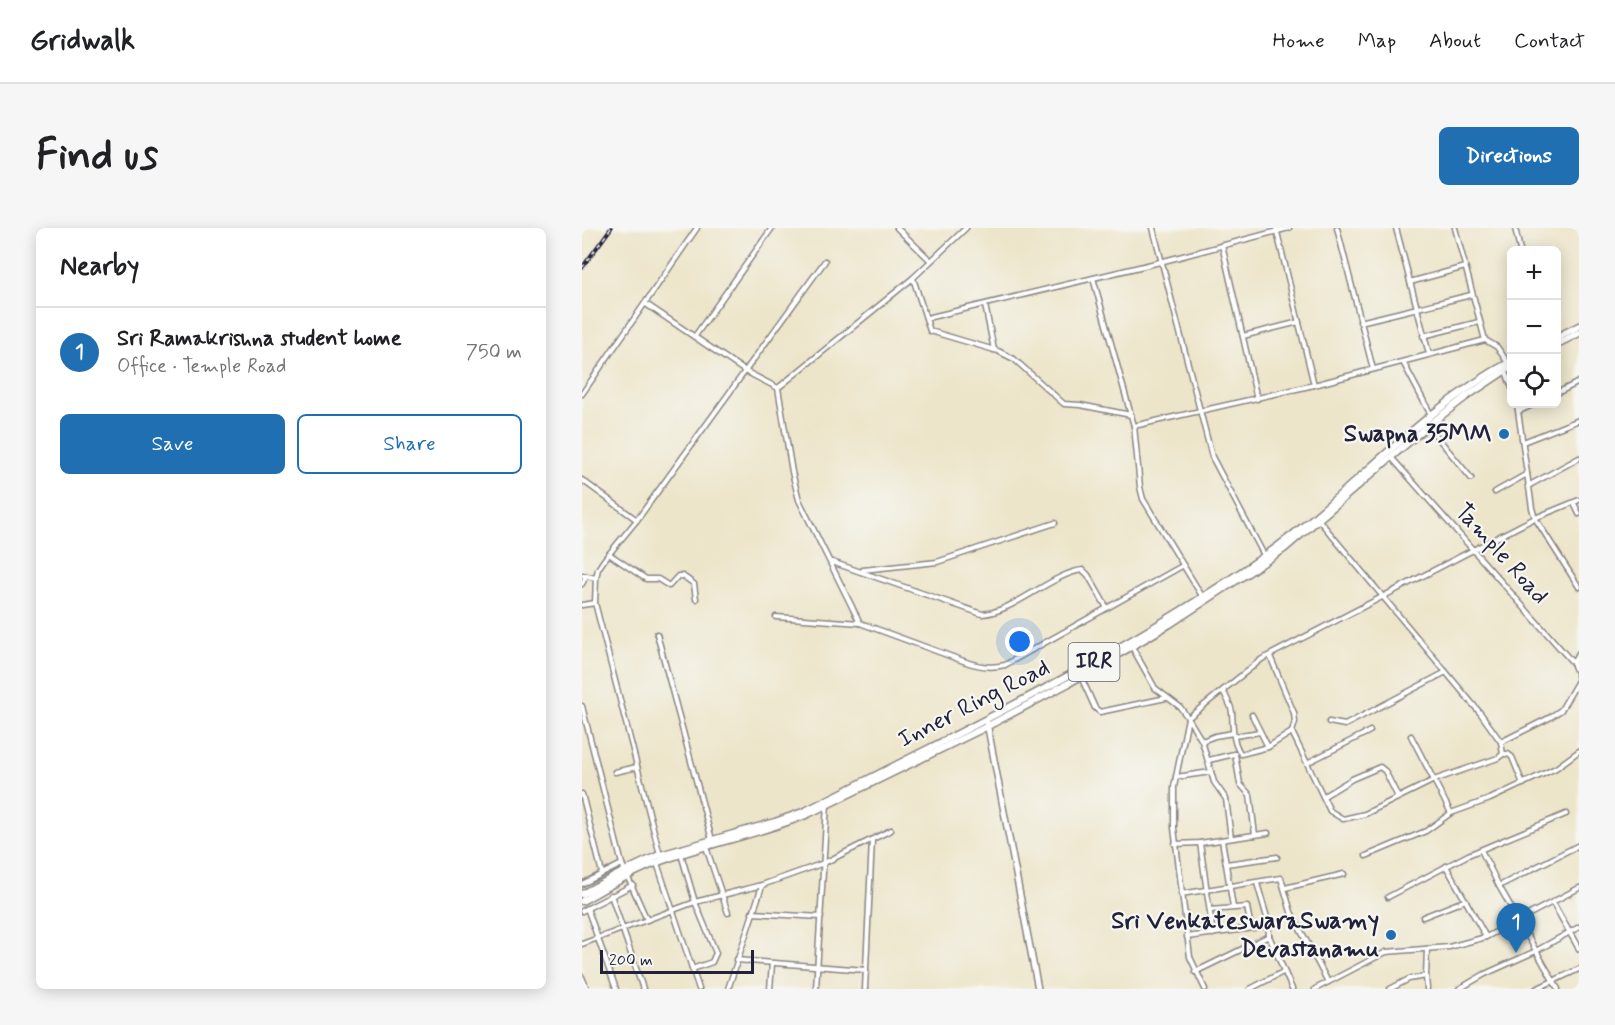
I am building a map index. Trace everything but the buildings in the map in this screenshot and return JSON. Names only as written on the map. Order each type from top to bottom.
[{"type":"main road","points":[[1561,335],[1579,326]]},
{"type":"main road","points":[[1561,342],[1579,333]]},
{"type":"main road","name":"Inner Ring Road","points":[[625,870],[827,803],[1090,664],[1266,558],[1431,415],[1507,366]]},
{"type":"main road","name":"Inner Ring Road","points":[[659,859],[780,825],[986,727],[1170,624],[1318,519],[1428,426],[1507,366]]},
{"type":"main road","name":"IRR","points":[[582,894],[625,870]]},
{"type":"main road","name":"IRR","points":[[582,901],[625,870]]},
{"type":"street","points":[[582,394],[697,228]]},
{"type":"street","points":[[695,336],[772,228]]},
{"type":"street","points":[[897,228],[930,260]]},
{"type":"street","points":[[778,388],[913,278],[966,228]]},
{"type":"street","points":[[1153,228],[1212,457],[1266,558]]},
{"type":"street","points":[[927,318],[1160,262],[1289,228]]},
{"type":"street","points":[[1337,228],[1373,369]]},
{"type":"street","points":[[1396,228],[1429,354]]},
{"type":"street","points":[[1455,228],[1471,295],[1485,340],[1497,347],[1507,363]]},
{"type":"street","points":[[1515,228],[1519,246]]},
{"type":"street","points":[[1277,230],[1314,385]]},
{"type":"street","points":[[1222,245],[1257,399]]},
{"type":"street","points":[[699,989],[672,911],[595,603],[596,578],[598,569],[637,520],[825,261]]},
{"type":"street","points":[[1410,282],[1465,267]]},
{"type":"street","points":[[913,278],[928,327],[933,332],[955,337],[963,342],[994,350],[1014,359],[1064,404],[1131,415]]},
{"type":"street","points":[[1093,278],[1134,426],[1143,498],[1202,596]]},
{"type":"street","points":[[1360,322],[1471,295]]},
{"type":"street","points":[[646,304],[745,371],[778,388]]},
{"type":"street","points":[[984,305],[994,350]]},
{"type":"street","points":[[1243,336],[1299,322]]},
{"type":"street","points":[[1423,336],[1479,322]]},
{"type":"street","points":[[1134,426],[1257,399],[1485,340]]},
{"type":"street","points":[[1403,362],[1431,415]]},
{"type":"street","points":[[1561,391],[1579,382]]},
{"type":"street","points":[[778,388],[795,489],[860,623]]},
{"type":"street","points":[[1518,408],[1528,486],[1535,518],[1579,587]]},
{"type":"street","points":[[1519,411],[1526,408]]},
{"type":"street","points":[[1523,442],[1579,420]]},
{"type":"street","points":[[1428,426],[1471,478]]},
{"type":"street","name":"Tample Road","points":[[1391,457],[1574,663],[1579,679]]},
{"type":"street","points":[[1528,486],[1579,458]]},
{"type":"street","points":[[1495,492],[1527,474]]},
{"type":"street","points":[[582,480],[637,520]]},
{"type":"street","points":[[1205,989],[1195,972],[1190,957],[1175,844],[1174,787],[1188,718],[1262,659],[1535,518],[1579,500]]},
{"type":"street","points":[[1574,503],[1579,514]]},
{"type":"street","points":[[1318,519],[1481,714],[1501,742],[1503,754]]},
{"type":"street","points":[[859,571],[936,562],[1055,524]]},
{"type":"street","points":[[609,554],[646,579],[658,579],[669,586],[678,576],[683,576],[694,584],[696,599]]},
{"type":"street","points":[[832,562],[982,614],[995,612],[1074,572],[1083,570],[1107,608]]},
{"type":"street","points":[[776,617],[860,623],[969,663],[984,668],[994,668],[1005,665],[1182,566]]},
{"type":"street","points":[[582,584],[584,575],[596,578]]},
{"type":"street","points":[[582,605],[595,603]]},
{"type":"street","points":[[657,634],[712,840]]},
{"type":"street","points":[[1131,646],[1155,688],[1180,707],[1202,741],[1214,782],[1226,799],[1231,838]]},
{"type":"street","points":[[1574,663],[1579,653]]},
{"type":"street","points":[[1209,760],[1245,754],[1268,747],[1292,732],[1295,722],[1294,713],[1269,656]]},
{"type":"street","points":[[1329,723],[1345,725],[1446,672]]},
{"type":"street","points":[[1080,676],[1095,708],[1100,712],[1166,698]]},
{"type":"street","points":[[1501,742],[1550,718],[1561,710],[1579,679]]},
{"type":"street","points":[[1223,690],[1232,712],[1230,718],[1240,784],[1250,795],[1255,835]]},
{"type":"street","points":[[582,706],[625,870],[647,920]]},
{"type":"street","points":[[1252,715],[1268,747]]},
{"type":"street","points":[[987,719],[986,727],[1038,989]]},
{"type":"street","points":[[1307,762],[1370,731]]},
{"type":"street","points":[[1202,741],[1260,732]]},
{"type":"street","points":[[1292,732],[1330,811],[1343,819],[1365,814],[1434,780],[1498,758],[1503,754],[1512,757],[1523,784]]},
{"type":"street","points":[[1411,736],[1451,813]]},
{"type":"street","points":[[1366,856],[1426,831],[1451,813],[1490,800],[1523,784],[1563,764],[1579,752]]},
{"type":"street","points":[[615,772],[637,766]]},
{"type":"street","points":[[1324,796],[1352,779],[1380,768],[1385,771],[1398,797]]},
{"type":"street","points":[[1176,777],[1211,772]]},
{"type":"street","points":[[582,797],[602,873]]},
{"type":"street","points":[[816,989],[827,803]]},
{"type":"street","points":[[1388,897],[1446,866],[1566,814]]},
{"type":"street","points":[[582,944],[695,902],[762,885],[824,863],[891,830]]},
{"type":"street","points":[[1175,844],[1200,843],[1268,833]]},
{"type":"street","points":[[865,989],[872,839]]},
{"type":"street","points":[[1222,840],[1233,907]]},
{"type":"street","points":[[1200,843],[1213,934]]},
{"type":"street","points":[[1499,886],[1579,844]]},
{"type":"street","points":[[706,847],[728,914]]},
{"type":"street","points":[[1481,850],[1558,989]]},
{"type":"street","points":[[681,854],[695,902],[716,953],[712,962],[692,969]]},
{"type":"street","points":[[1226,864],[1277,857]]},
{"type":"street","points":[[1446,866],[1486,937]]},
{"type":"street","points":[[582,884],[602,873],[625,870]]},
{"type":"street","points":[[1285,888],[1344,874]]},
{"type":"street","points":[[1181,894],[1281,878],[1291,912],[1328,982]]},
{"type":"street","points":[[1257,883],[1269,936],[1292,989]]},
{"type":"street","points":[[616,989],[584,910],[633,885]]},
{"type":"street","points":[[728,989],[762,885]]},
{"type":"street","points":[[1315,989],[1386,952],[1449,948],[1486,937],[1579,888]]},
{"type":"street","points":[[611,895],[643,989]]},
{"type":"street","points":[[1423,917],[1466,900]]},
{"type":"street","points":[[1553,903],[1579,950]]},
{"type":"street","points":[[1210,910],[1243,906],[1248,908],[1251,928]]},
{"type":"street","points":[[752,913],[821,917]]},
{"type":"street","points":[[1186,937],[1268,926]]},
{"type":"street","points":[[1459,989],[1579,927]]},
{"type":"street","points":[[1195,972],[1269,936]]},
{"type":"street","points":[[1427,949],[1425,976],[1427,989]]},
{"type":"street","points":[[736,960],[866,970]]},
{"type":"street","points":[[770,989],[772,964]]},
{"type":"street","points":[[1536,989],[1579,969]]},
{"type":"street","points":[[1250,989],[1283,972]]},
{"type":"street","points":[[1390,989],[1409,979],[1425,976]]},
{"type":"street","points":[[582,977],[586,989]]},
{"type":"railway","points":[[582,268],[611,228]]},
{"type":"place","name":"Swapna 35MM","points":[[1504,434]]},
{"type":"place","name":"Sri VenkateswaraSwamy Devastanamu","points":[[1391,935]]},
{"type":"place","name":"Sri Ramakrishna student home","points":[[1516,953]]}]
